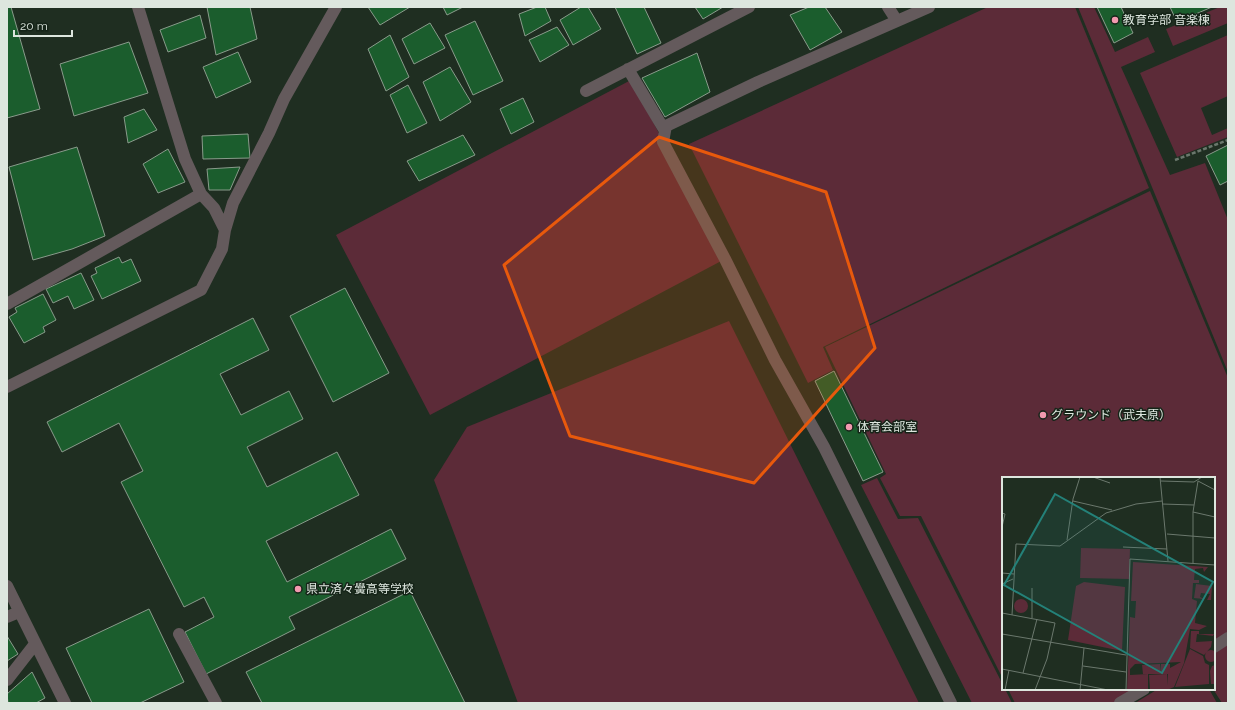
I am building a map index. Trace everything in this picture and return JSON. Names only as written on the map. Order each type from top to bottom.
[{"type":"street","points":[[138,7],[185,158],[201,194],[214,208],[224,230]]},
{"type":"street","points":[[7,387],[202,290],[222,250],[224,230],[233,203],[269,133],[284,99],[336,7]]},
{"type":"street","points":[[586,91],[749,7]]},
{"type":"street","points":[[888,7],[897,21]]},
{"type":"street","points":[[929,7],[758,82],[666,126],[663,142],[725,259],[775,360],[824,447],[951,703]]},
{"type":"street","points":[[628,69],[665,131]]},
{"type":"street","points":[[7,304],[201,194]]},
{"type":"street","points":[[7,586],[65,703]]},
{"type":"street","points":[[7,617],[19,612]]},
{"type":"street","points":[[179,634],[216,703]]},
{"type":"street","points":[[1215,646],[1228,638]]},
{"type":"street","points":[[7,680],[35,644]]},
{"type":"street","points":[[1120,703],[1142,690]]},
{"type":"path","points":[[1175,160],[1228,140]]},
{"type":"highlighted area","points":[[659,137],[826,192],[875,348],[754,483],[570,436],[504,265]]},
{"type":"shaded area","points":[[988,7],[1075,7],[1149,188],[823,347],[833,370],[808,383],[689,144]]},
{"type":"shaded area","points":[[1078,7],[1094,7],[1115,52],[1148,37],[1155,52],[1121,67],[1170,175],[1205,163],[1228,220],[1228,372]]},
{"type":"shaded area","points":[[1220,7],[1228,7],[1228,23],[1173,46],[1166,29]]},
{"type":"shaded area","points":[[1228,35],[1228,96],[1201,108],[1212,135],[1228,128],[1228,137],[1177,157],[1140,73]]},
{"type":"shaded area","points":[[631,80],[725,259],[430,415],[336,235]]},
{"type":"shaded area","name":"グラウンド（武夫原）","points":[[1150,191],[1228,378],[1228,635],[1215,643],[1215,477],[1002,477],[1002,677],[921,516],[900,516],[880,478],[886,474],[825,347]]},
{"type":"shaded area","points":[[729,321],[919,703],[518,703],[434,480],[467,427]]},
{"type":"shaded area","points":[[877,478],[898,519],[918,518],[1002,683],[1002,690],[1006,690],[1012,703],[972,703],[861,485]]},
{"type":"shaded area","points":[[1228,643],[1228,703],[1222,703],[1214,690],[1215,690],[1215,651]]},
{"type":"shaded area","points":[[1008,690],[1137,690],[1115,703],[1015,703]]},
{"type":"shaded area","points":[[1156,690],[1210,690],[1217,703],[1135,703]]},
{"type":"building","points":[[7,7],[11,7],[40,109],[7,118]]},
{"type":"building","points":[[207,7],[250,7],[257,39],[216,55]]},
{"type":"building","points":[[368,7],[410,7],[380,25]]},
{"type":"building","points":[[443,7],[463,7],[447,15]]},
{"type":"building","points":[[537,7],[545,7],[551,21],[525,36],[519,14]]},
{"type":"building","points":[[581,7],[588,7],[601,29],[573,45],[560,20]]},
{"type":"building","points":[[615,7],[644,7],[661,43],[637,54]]},
{"type":"building","points":[[695,7],[723,7],[703,19]]},
{"type":"building","points":[[809,7],[825,7],[842,32],[810,50],[790,15]]},
{"type":"building","name":"教育学部 音楽棟","points":[[1097,7],[1121,7],[1133,33],[1114,43]]},
{"type":"building","points":[[1170,7],[1212,7],[1177,22]]},
{"type":"building","points":[[200,15],[206,38],[168,52],[160,30]]},
{"type":"building","points":[[475,21],[503,81],[473,95],[445,35]]},
{"type":"building","points":[[430,23],[445,48],[414,64],[402,39]]},
{"type":"building","points":[[557,27],[569,45],[540,62],[529,40]]},
{"type":"building","points":[[390,35],[409,77],[386,91],[368,49]]},
{"type":"building","points":[[129,42],[148,93],[74,116],[60,64]]},
{"type":"building","points":[[238,52],[251,82],[216,98],[203,67]]},
{"type":"building","points":[[697,53],[710,92],[665,117],[642,78]]},
{"type":"building","points":[[450,67],[471,102],[440,121],[423,82]]},
{"type":"building","points":[[408,85],[427,123],[407,133],[390,95]]},
{"type":"building","points":[[523,98],[534,122],[511,134],[500,109]]},
{"type":"building","points":[[144,109],[157,130],[128,143],[124,117]]},
{"type":"building","points":[[248,134],[250,158],[203,159],[202,136]]},
{"type":"building","points":[[463,135],[475,155],[419,181],[407,161]]},
{"type":"building","points":[[1228,145],[1228,181],[1220,185],[1206,156]]},
{"type":"building","points":[[77,147],[105,236],[72,249],[33,260],[9,167]]},
{"type":"building","points":[[168,149],[185,182],[158,193],[143,164]]},
{"type":"building","points":[[240,167],[230,190],[209,190],[207,169]]},
{"type":"building","points":[[119,257],[122,263],[131,259],[141,281],[102,299],[91,276],[97,273],[95,268]]},
{"type":"building","points":[[81,273],[94,300],[74,309],[68,296],[53,303],[46,289]]},
{"type":"building","points":[[345,288],[389,373],[333,402],[290,316]]},
{"type":"building","points":[[43,294],[56,320],[43,327],[45,332],[24,343],[9,317],[17,312],[15,308]]},
{"type":"building","points":[[253,318],[269,350],[220,374],[241,415],[289,391],[303,419],[247,447],[267,487],[337,452],[359,495],[266,541],[287,582],[391,529],[406,559],[289,617],[295,629],[206,674],[185,632],[214,617],[204,597],[184,607],[121,482],[143,471],[119,423],[62,452],[47,422]]},
{"type":"building","name":"体育会部室","points":[[834,371],[883,472],[863,481],[815,381]]},
{"type":"building","points":[[410,591],[465,703],[262,703],[246,672]]},
{"type":"building","points":[[149,609],[184,682],[140,703],[92,703],[66,648]]},
{"type":"building","points":[[7,636],[18,654],[7,661]]},
{"type":"building","points":[[32,672],[45,698],[36,703],[8,703],[7,694]]},
{"type":"place","name":"教育学部 音楽棟","points":[[1115,20]]},
{"type":"place","name":"グラウンド（武夫原）","points":[[1043,415]]},
{"type":"place","name":"体育会部室","points":[[849,427]]},
{"type":"place","name":"県立済々黌高等学校","points":[[298,589]]}]
